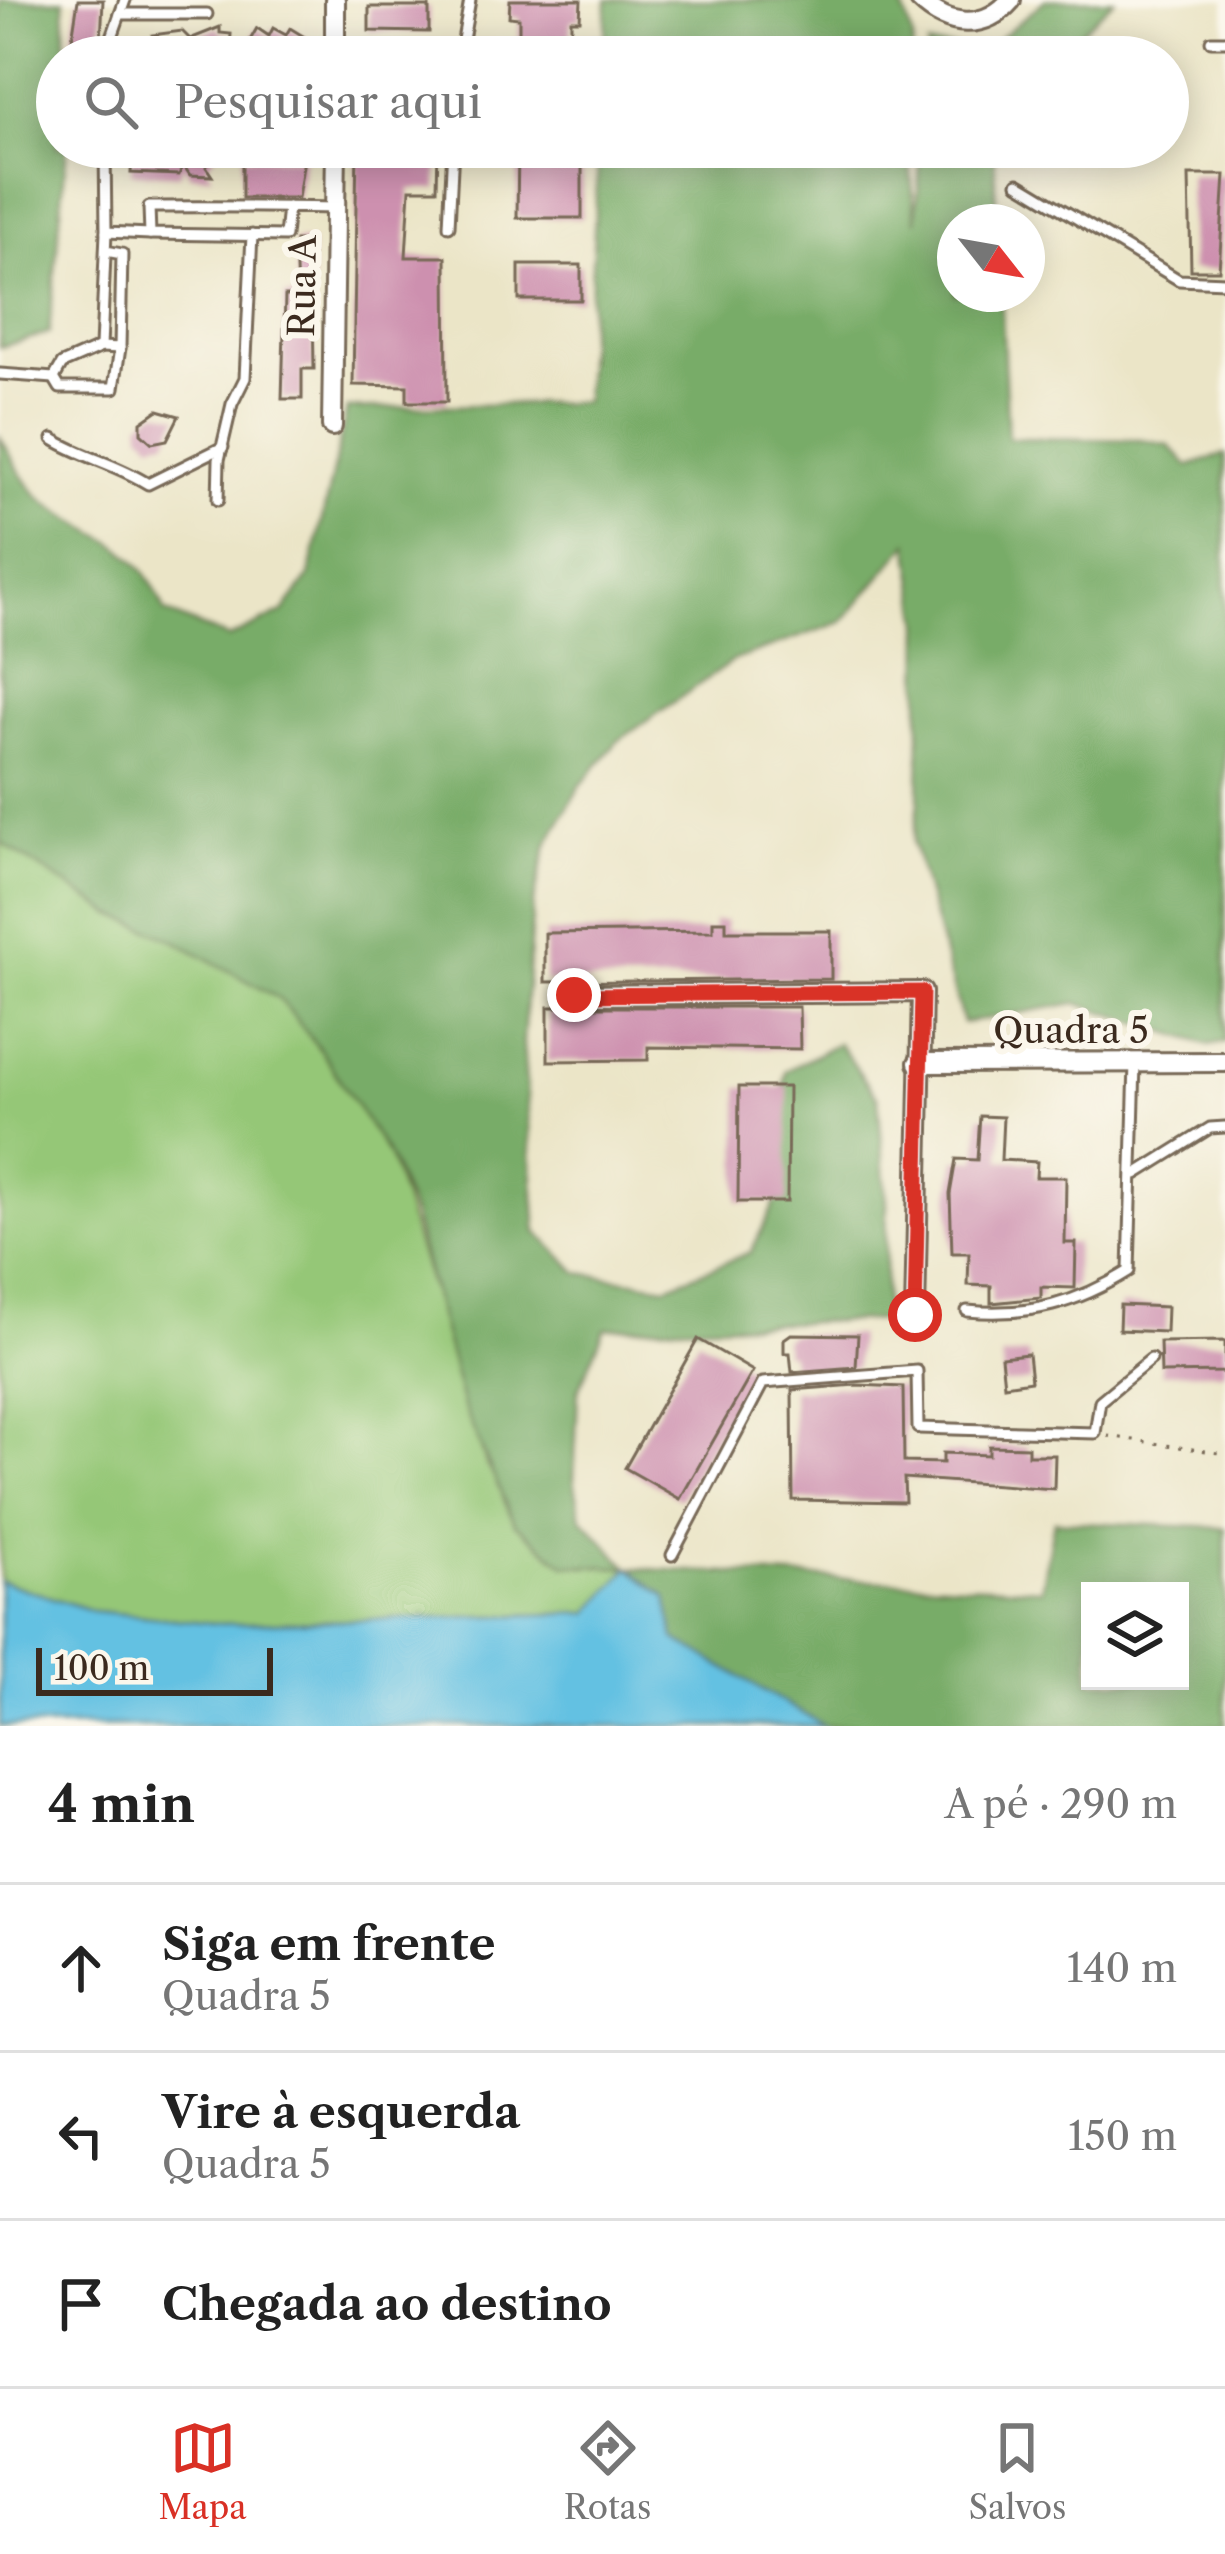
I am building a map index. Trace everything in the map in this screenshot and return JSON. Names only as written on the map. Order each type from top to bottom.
[{"type":"street","points":[[334,0],[335,36]]},
{"type":"street","points":[[920,0],[953,22],[973,23],[992,17],[1011,0]]},
{"type":"street","name":"Rua A","points":[[332,426],[336,168]]},
{"type":"street","points":[[574,995],[922,992],[915,1315]]},
{"type":"street","name":"Quadra 5","points":[[918,1063],[1225,1062]]},
{"type":"lane","points":[[112,36],[125,0]]},
{"type":"lane","points":[[464,36],[470,0]]},
{"type":"lane","points":[[120,14],[207,14]]},
{"type":"lane","points":[[1211,40],[1225,41]]},
{"type":"lane","points":[[101,346],[105,168]]},
{"type":"lane","points":[[449,226],[452,168]]},
{"type":"lane","points":[[1018,183],[1179,280],[1225,282]]},
{"type":"lane","points":[[150,234],[149,207],[336,208]]},
{"type":"lane","points":[[106,232],[285,236],[288,207]]},
{"type":"lane","points":[[218,500],[223,447],[245,378],[252,235]]},
{"type":"lane","points":[[54,378],[60,388],[114,388],[120,348],[122,254],[106,251]]},
{"type":"lane","points":[[54,378],[62,364],[101,346],[120,348]]},
{"type":"lane","points":[[0,374],[54,378]]},
{"type":"lane","points":[[53,439],[81,456],[113,462],[148,484],[223,447]]},
{"type":"lane","points":[[967,1311],[1049,1309],[1091,1295],[1129,1271],[1135,1063]]},
{"type":"lane","points":[[1135,1174],[1210,1127],[1225,1127]]},
{"type":"lane","points":[[672,1555],[763,1383],[917,1371],[919,1428],[1094,1433],[1100,1401],[1151,1359]]},
{"type":"path","points":[[1094,1433],[1225,1454]]},
{"type":"green space","points":[[0,0],[64,0],[65,36],[36,36],[36,168],[65,168],[49,333],[0,347]]},
{"type":"green space","points":[[607,0],[901,0],[912,36],[605,36]]},
{"type":"green space","points":[[1045,0],[1114,0],[1076,36],[1002,36]]},
{"type":"green space","points":[[598,168],[910,168],[916,222],[920,168],[995,168],[996,204],[937,204],[937,312],[1002,312],[1008,438],[1141,440],[1168,445],[1189,466],[1225,454],[1225,1042],[1209,1045],[1076,1003],[963,1023],[913,843],[919,802],[921,623],[909,543],[842,622],[734,660],[618,741],[580,786],[547,845],[533,904],[523,1043],[537,1232],[579,1273],[667,1286],[751,1252],[778,1197],[775,1147],[786,1071],[838,1043],[878,1098],[887,1203],[884,1320],[605,1328],[578,1391],[574,1480],[581,1517],[629,1568],[565,1565],[514,1523],[463,1406],[413,1216],[390,1158],[322,1052],[280,999],[172,939],[112,914],[0,842],[0,437],[36,494],[128,554],[154,587],[165,612],[229,638],[283,612],[309,577],[347,409],[584,402]]},
{"type":"green space","points":[[0,842],[112,914],[172,939],[281,999],[322,1052],[390,1158],[487,1467],[565,1565],[629,1568],[590,1613],[222,1624],[93,1611],[0,1581]]},
{"type":"green space","points":[[1054,1521],[1225,1528],[1225,1726],[824,1726],[674,1639],[667,1597],[629,1568],[1041,1589]]},
{"type":"water","points":[[629,1568],[667,1597],[675,1639],[824,1726],[0,1726],[0,1581],[93,1611],[222,1624],[589,1613]]},
{"type":"building","points":[[78,0],[103,0],[101,36],[73,36]]},
{"type":"building","points":[[510,0],[581,0],[580,20],[571,20],[571,36],[519,36],[519,18],[509,17]]},
{"type":"building","points":[[369,7],[429,7],[429,32],[369,31]]},
{"type":"building","points":[[220,27],[220,33],[231,34],[231,36],[198,36]]},
{"type":"building","points":[[273,28],[286,35],[290,28],[303,36],[269,36]]},
{"type":"building","points":[[182,31],[187,36],[152,36],[152,35]]},
{"type":"building","points":[[131,168],[182,168],[179,175],[131,173]]},
{"type":"building","points":[[185,168],[207,168],[212,176],[190,175]]},
{"type":"building","points":[[242,168],[303,168],[298,198],[242,198]]},
{"type":"building","points":[[357,168],[438,168],[437,189],[410,189],[406,257],[446,257],[447,402],[407,402],[407,386],[353,385]]},
{"type":"building","points":[[518,168],[582,168],[582,218],[517,218]]},
{"type":"building","points":[[1189,175],[1225,175],[1219,270],[1191,270]]},
{"type":"building","points":[[295,241],[312,241],[314,369],[302,369],[302,399],[282,399],[285,296],[297,296]]},
{"type":"building","points":[[519,265],[581,265],[581,300],[519,300]]},
{"type":"building","points":[[158,410],[179,416],[167,440],[152,443],[141,433],[141,422]]},
{"type":"building","points":[[713,921],[726,921],[726,931],[831,931],[831,979],[545,982],[545,933],[713,931]]},
{"type":"building","points":[[548,1007],[799,1007],[800,1049],[648,1047],[648,1060],[548,1061]]},
{"type":"building","points":[[739,1087],[788,1087],[787,1202],[738,1202]]},
{"type":"building","points":[[980,1116],[1003,1117],[1001,1160],[1037,1162],[1036,1177],[1066,1177],[1065,1243],[1076,1243],[1075,1288],[1041,1287],[1041,1298],[991,1303],[991,1286],[968,1285],[969,1253],[952,1253],[950,1194],[956,1159],[977,1160]]},
{"type":"building","points":[[1120,1305],[1167,1307],[1166,1332],[1119,1330]]},
{"type":"building","points":[[791,1334],[858,1335],[856,1367],[792,1372],[790,1353],[784,1353],[784,1339]]},
{"type":"building","points":[[698,1339],[753,1371],[680,1499],[625,1468]]},
{"type":"building","points":[[1225,1341],[1225,1372],[1161,1373],[1160,1342]]},
{"type":"building","points":[[1028,1354],[1031,1381],[1004,1385],[1001,1357]]},
{"type":"building","points":[[903,1387],[904,1462],[943,1463],[943,1453],[989,1455],[989,1446],[1028,1447],[1028,1455],[1055,1455],[1054,1489],[904,1478],[905,1502],[793,1500],[792,1390]]},
{"type":"route","points":[[574,995],[922,992],[915,1315]]}]
